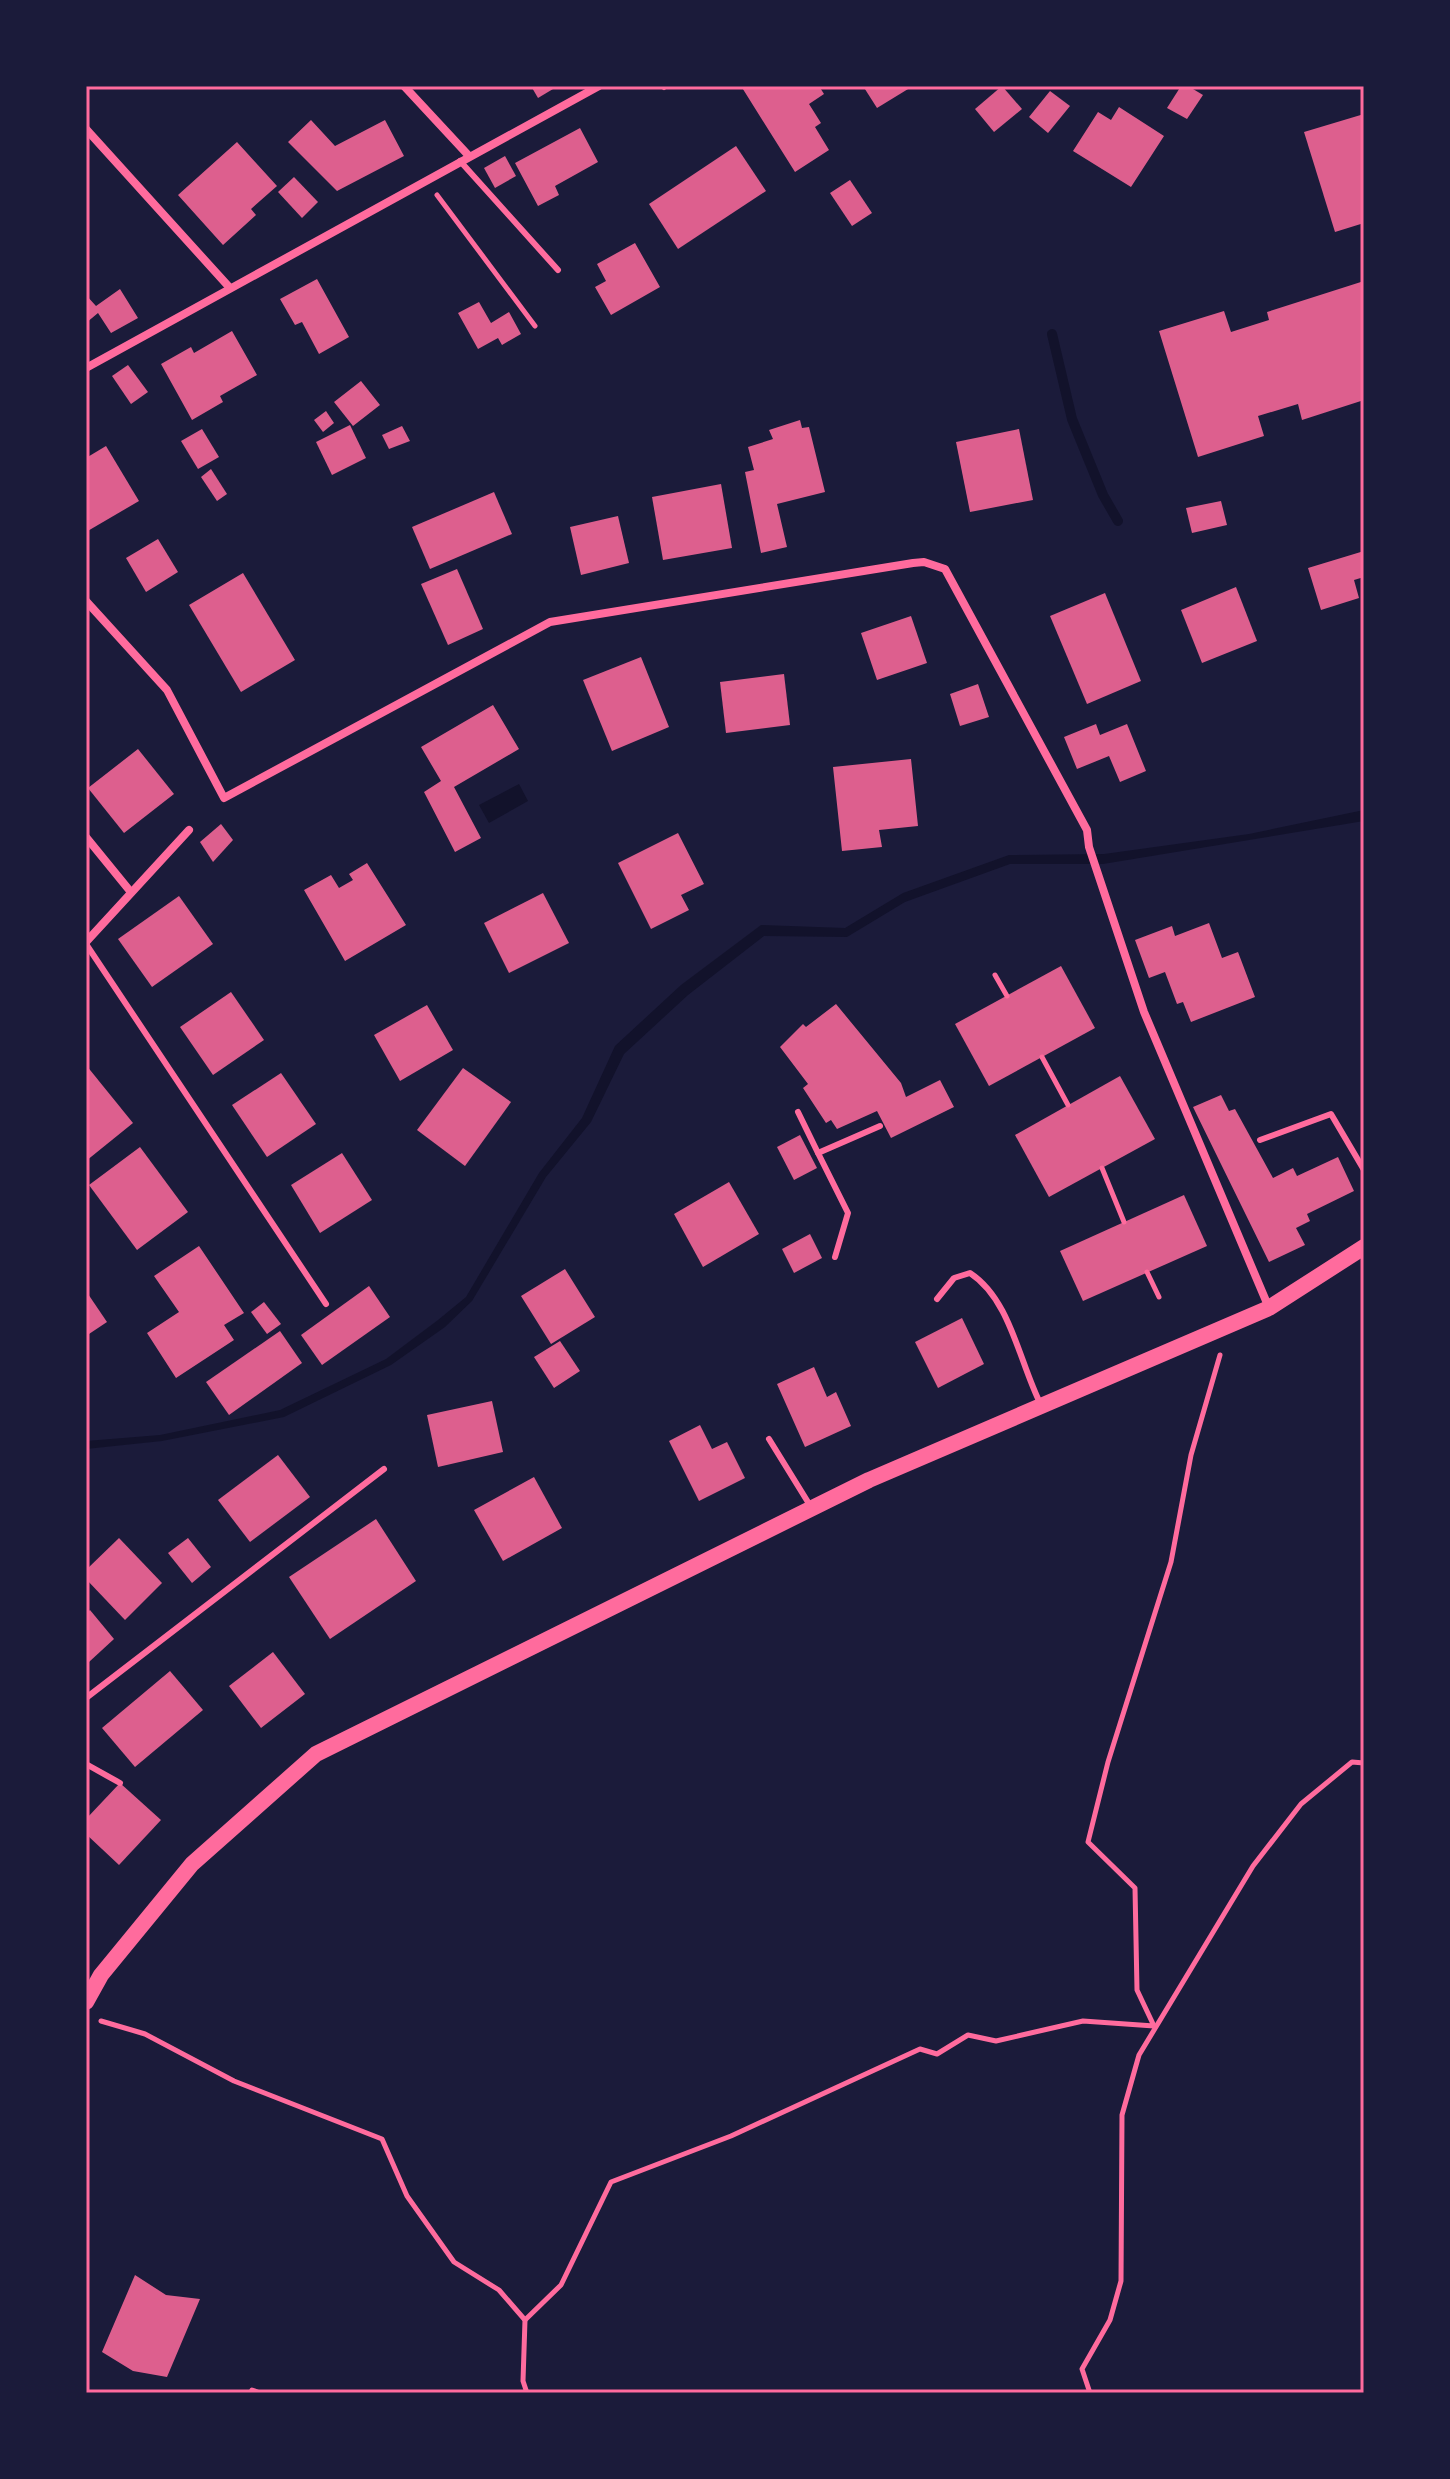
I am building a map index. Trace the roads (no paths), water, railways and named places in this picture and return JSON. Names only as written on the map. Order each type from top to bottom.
[{"type":"main road","points":[[86,2002],[94,1973],[192,1864],[316,1754],[812,1508],[1269,1308],[1364,1247]]},
{"type":"street","points":[[404,86],[464,158]]},
{"type":"street","points":[[86,368],[599,86]]},
{"type":"street","points":[[86,129],[230,288]]},
{"type":"street","points":[[86,601],[167,690],[224,798],[550,622],[913,563],[935,564],[945,569],[958,587],[1087,830],[1089,847],[1144,1012],[1269,1308]]},
{"type":"street","points":[[86,943],[130,891],[189,830]]},
{"type":"street","points":[[86,837],[130,891]]},
{"type":"lane","points":[[464,158],[558,270]]},
{"type":"lane","points":[[86,943],[326,1304]]},
{"type":"lane","points":[[798,1112],[848,1213],[835,1257]]},
{"type":"lane","points":[[1260,1140],[1331,1114],[1364,1170]]},
{"type":"lane","points":[[818,1153],[880,1126]]},
{"type":"lane","points":[[937,1299],[954,1278],[970,1273],[983,1282],[1001,1307],[1042,1406]]},
{"type":"lane","points":[[769,1439],[812,1508]]},
{"type":"lane","points":[[86,1698],[384,1469]]},
{"type":"lane","points":[[86,1764],[120,1783]]},
{"type":"waterway","points":[[1052,334],[1072,419],[1103,495],[1118,521]]}]
